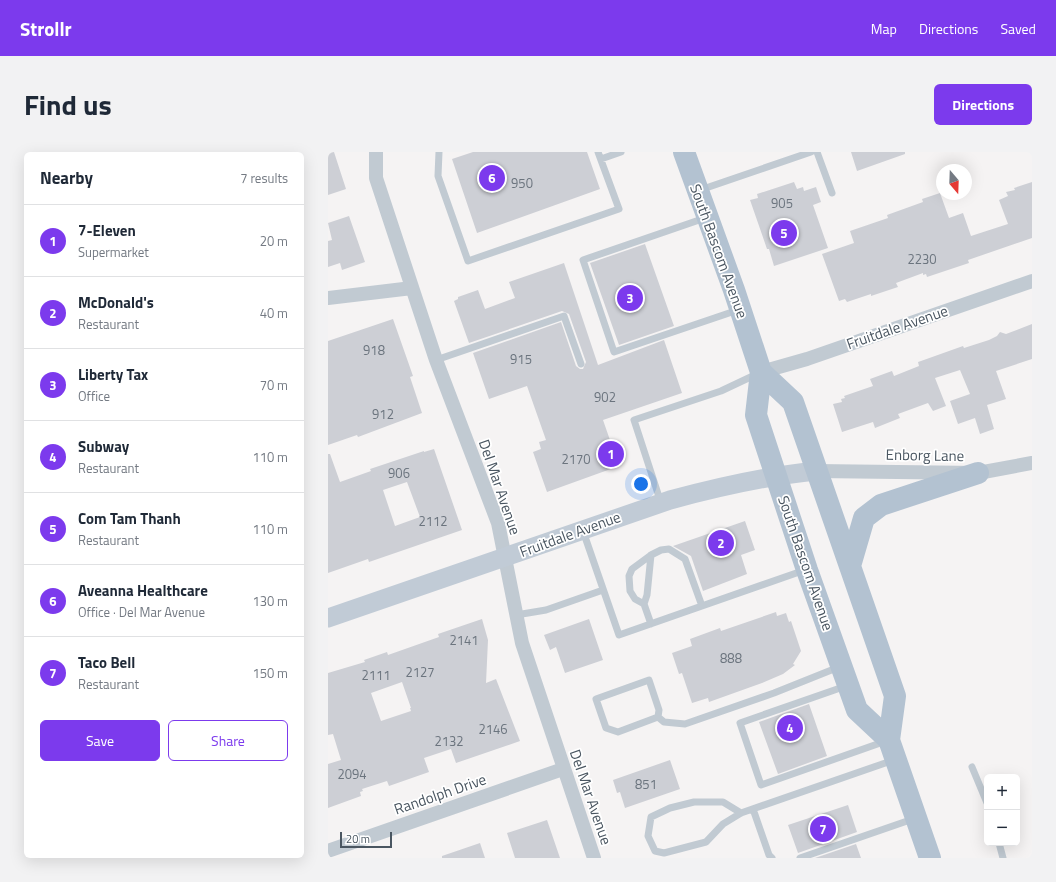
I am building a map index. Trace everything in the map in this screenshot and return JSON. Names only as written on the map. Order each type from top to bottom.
[{"type":"main road","name":"South Bascom Avenue","points":[[684,152],[761,372],[756,415],[777,475],[786,509],[844,676],[857,710],[893,750]]},
{"type":"main road","name":"South Bascom Avenue","points":[[761,372],[793,402],[895,696],[893,750],[930,858]]},
{"type":"main road","points":[[850,566],[864,518],[881,505],[978,473]]},
{"type":"street","name":"Del Mar Avenue","points":[[376,152],[376,178],[436,360],[498,523],[522,643],[594,858]]},
{"type":"street","name":"Fruitdale Avenue","points":[[761,372],[807,359],[1032,281]]},
{"type":"street","points":[[328,298],[412,288]]},
{"type":"street","name":"Enborg Lane","points":[[816,471],[978,473],[1032,463]]},
{"type":"street","name":"Fruitdale Avenue","points":[[328,618],[661,502],[715,488],[777,475],[816,471]]},
{"type":"street","name":"Randolph Drive","points":[[328,851],[563,768]]},
{"type":"lane","points":[[439,152],[438,176],[468,261],[619,209],[599,156],[622,152]]},
{"type":"lane","points":[[698,191],[811,152]]},
{"type":"lane","points":[[818,152],[832,193]]},
{"type":"lane","points":[[707,218],[583,260],[614,352],[740,309]]},
{"type":"lane","points":[[436,360],[564,316],[581,364]]},
{"type":"lane","points":[[661,502],[634,420],[722,391],[761,372]]},
{"type":"lane","points":[[582,529],[619,635],[807,570]]},
{"type":"lane","points":[[651,624],[644,604],[635,598],[630,591],[629,576],[632,569],[651,555],[661,550],[670,549],[685,559],[702,606]]},
{"type":"lane","points":[[644,604],[647,595],[651,555]]},
{"type":"lane","points":[[516,615],[546,610],[603,590]]},
{"type":"lane","points":[[844,676],[740,723],[761,785],[893,750]]},
{"type":"lane","points":[[658,717],[664,722],[685,724],[774,693],[844,676]]},
{"type":"lane","points":[[648,680],[659,710],[658,717],[618,732],[606,728],[596,699],[648,680]]},
{"type":"lane","points":[[741,813],[723,802],[694,802],[676,807],[651,817],[648,836],[655,851],[664,853],[706,842],[723,824],[741,813],[893,750]]},
{"type":"lane","points":[[972,767],[984,796]]},
{"type":"lane","points":[[753,809],[769,855],[772,858]]},
{"type":"lane","points":[[800,858],[916,818]]},
{"type":"lane","points":[[1000,846],[1004,858]]},
{"type":"building","points":[[328,152],[334,152],[346,189],[328,195]]},
{"type":"building","points":[[473,152],[587,152],[600,189],[477,233],[452,159]]},
{"type":"building","points":[[851,152],[905,152],[905,154],[857,171]]},
{"type":"building","points":[[794,182],[797,189],[803,187],[804,191],[816,187],[821,202],[813,205],[828,248],[774,266],[750,200],[758,198],[757,194]]},
{"type":"building","points":[[1032,182],[1032,238],[968,260],[969,263],[927,277],[926,274],[923,275],[923,273],[896,283],[898,287],[871,296],[871,294],[847,302],[845,299],[839,301],[822,254],[854,243],[850,231],[888,218],[887,215],[923,202],[922,199],[936,194],[936,200],[943,200],[949,218],[963,213],[971,236],[1008,224],[999,200],[1008,196],[1006,192],[1015,190],[1014,188]]},
{"type":"building","points":[[349,216],[365,262],[342,270],[340,263],[328,267],[328,241],[332,240],[328,223]]},
{"type":"building","points":[[645,244],[674,326],[619,345],[590,263]]},
{"type":"building","points":[[564,263],[598,365],[664,340],[682,393],[603,420],[619,466],[547,492],[533,452],[541,449],[539,442],[546,440],[527,386],[489,399],[473,353],[561,322],[576,366],[583,369],[586,362],[569,314],[562,311],[469,343],[454,301],[458,299],[458,297],[478,290],[485,309],[515,298],[509,282]]},
{"type":"building","points":[[393,319],[413,376],[410,377],[422,413],[358,437],[357,435],[328,445],[328,341]]},
{"type":"building","points":[[1032,324],[1032,359],[996,371],[1006,399],[987,405],[994,429],[980,434],[975,418],[958,424],[950,401],[970,394],[960,370],[935,378],[946,406],[933,411],[928,403],[898,414],[900,418],[875,428],[873,422],[842,432],[833,404],[842,402],[841,399],[845,398],[844,396],[873,386],[870,379],[892,371],[894,376],[919,366],[918,362],[963,346],[964,348],[989,340],[997,336],[1000,332],[1006,334]]},
{"type":"building","points":[[434,449],[462,530],[369,562],[368,559],[328,573],[328,454],[330,454],[340,482],[371,471],[370,469]],"holes":[[[407,482],[420,517],[395,526],[383,490]]]},
{"type":"building","points":[[745,521],[755,550],[741,555],[747,574],[703,591],[691,556],[673,546]]},
{"type":"building","points":[[776,612],[777,616],[786,613],[789,622],[791,621],[801,651],[793,664],[795,665],[783,674],[762,683],[709,702],[708,698],[692,703],[682,673],[679,674],[672,653],[692,646],[690,639],[720,628],[721,631]]},
{"type":"building","points":[[482,619],[488,640],[486,683],[496,679],[520,741],[456,763],[451,749],[424,758],[429,772],[389,786],[387,781],[362,789],[363,791],[360,792],[361,796],[328,808],[328,764],[341,760],[333,734],[328,735],[328,673],[365,662],[364,660],[387,652],[388,655],[439,637],[438,634]],"holes":[[[402,682],[411,711],[381,721],[371,693]]]},
{"type":"building","points":[[589,619],[603,660],[565,673],[556,647],[550,650],[544,635]]},
{"type":"building","points":[[809,704],[827,756],[778,774],[759,722]]},
{"type":"building","points":[[670,760],[680,789],[625,808],[620,792],[617,793],[613,780]]},
{"type":"building","points":[[848,805],[857,832],[798,853],[788,825]]},
{"type":"building","points":[[547,820],[560,858],[515,858],[507,833]]},
{"type":"building","points":[[480,843],[485,858],[442,858],[442,856]]},
{"type":"building","points":[[856,844],[861,858],[815,858]]},
{"type":"place","name":"Aveanna Healthcare","points":[[492,178]]},
{"type":"place","name":"Com Tam Thanh","points":[[784,233]]},
{"type":"place","name":"Liberty Tax","points":[[630,298]]},
{"type":"place","name":"7-Eleven","points":[[611,454]]},
{"type":"place","name":"McDonald's","points":[[721,543]]},
{"type":"place","name":"Subway","points":[[790,728]]},
{"type":"place","name":"Taco Bell","points":[[823,829]]}]
